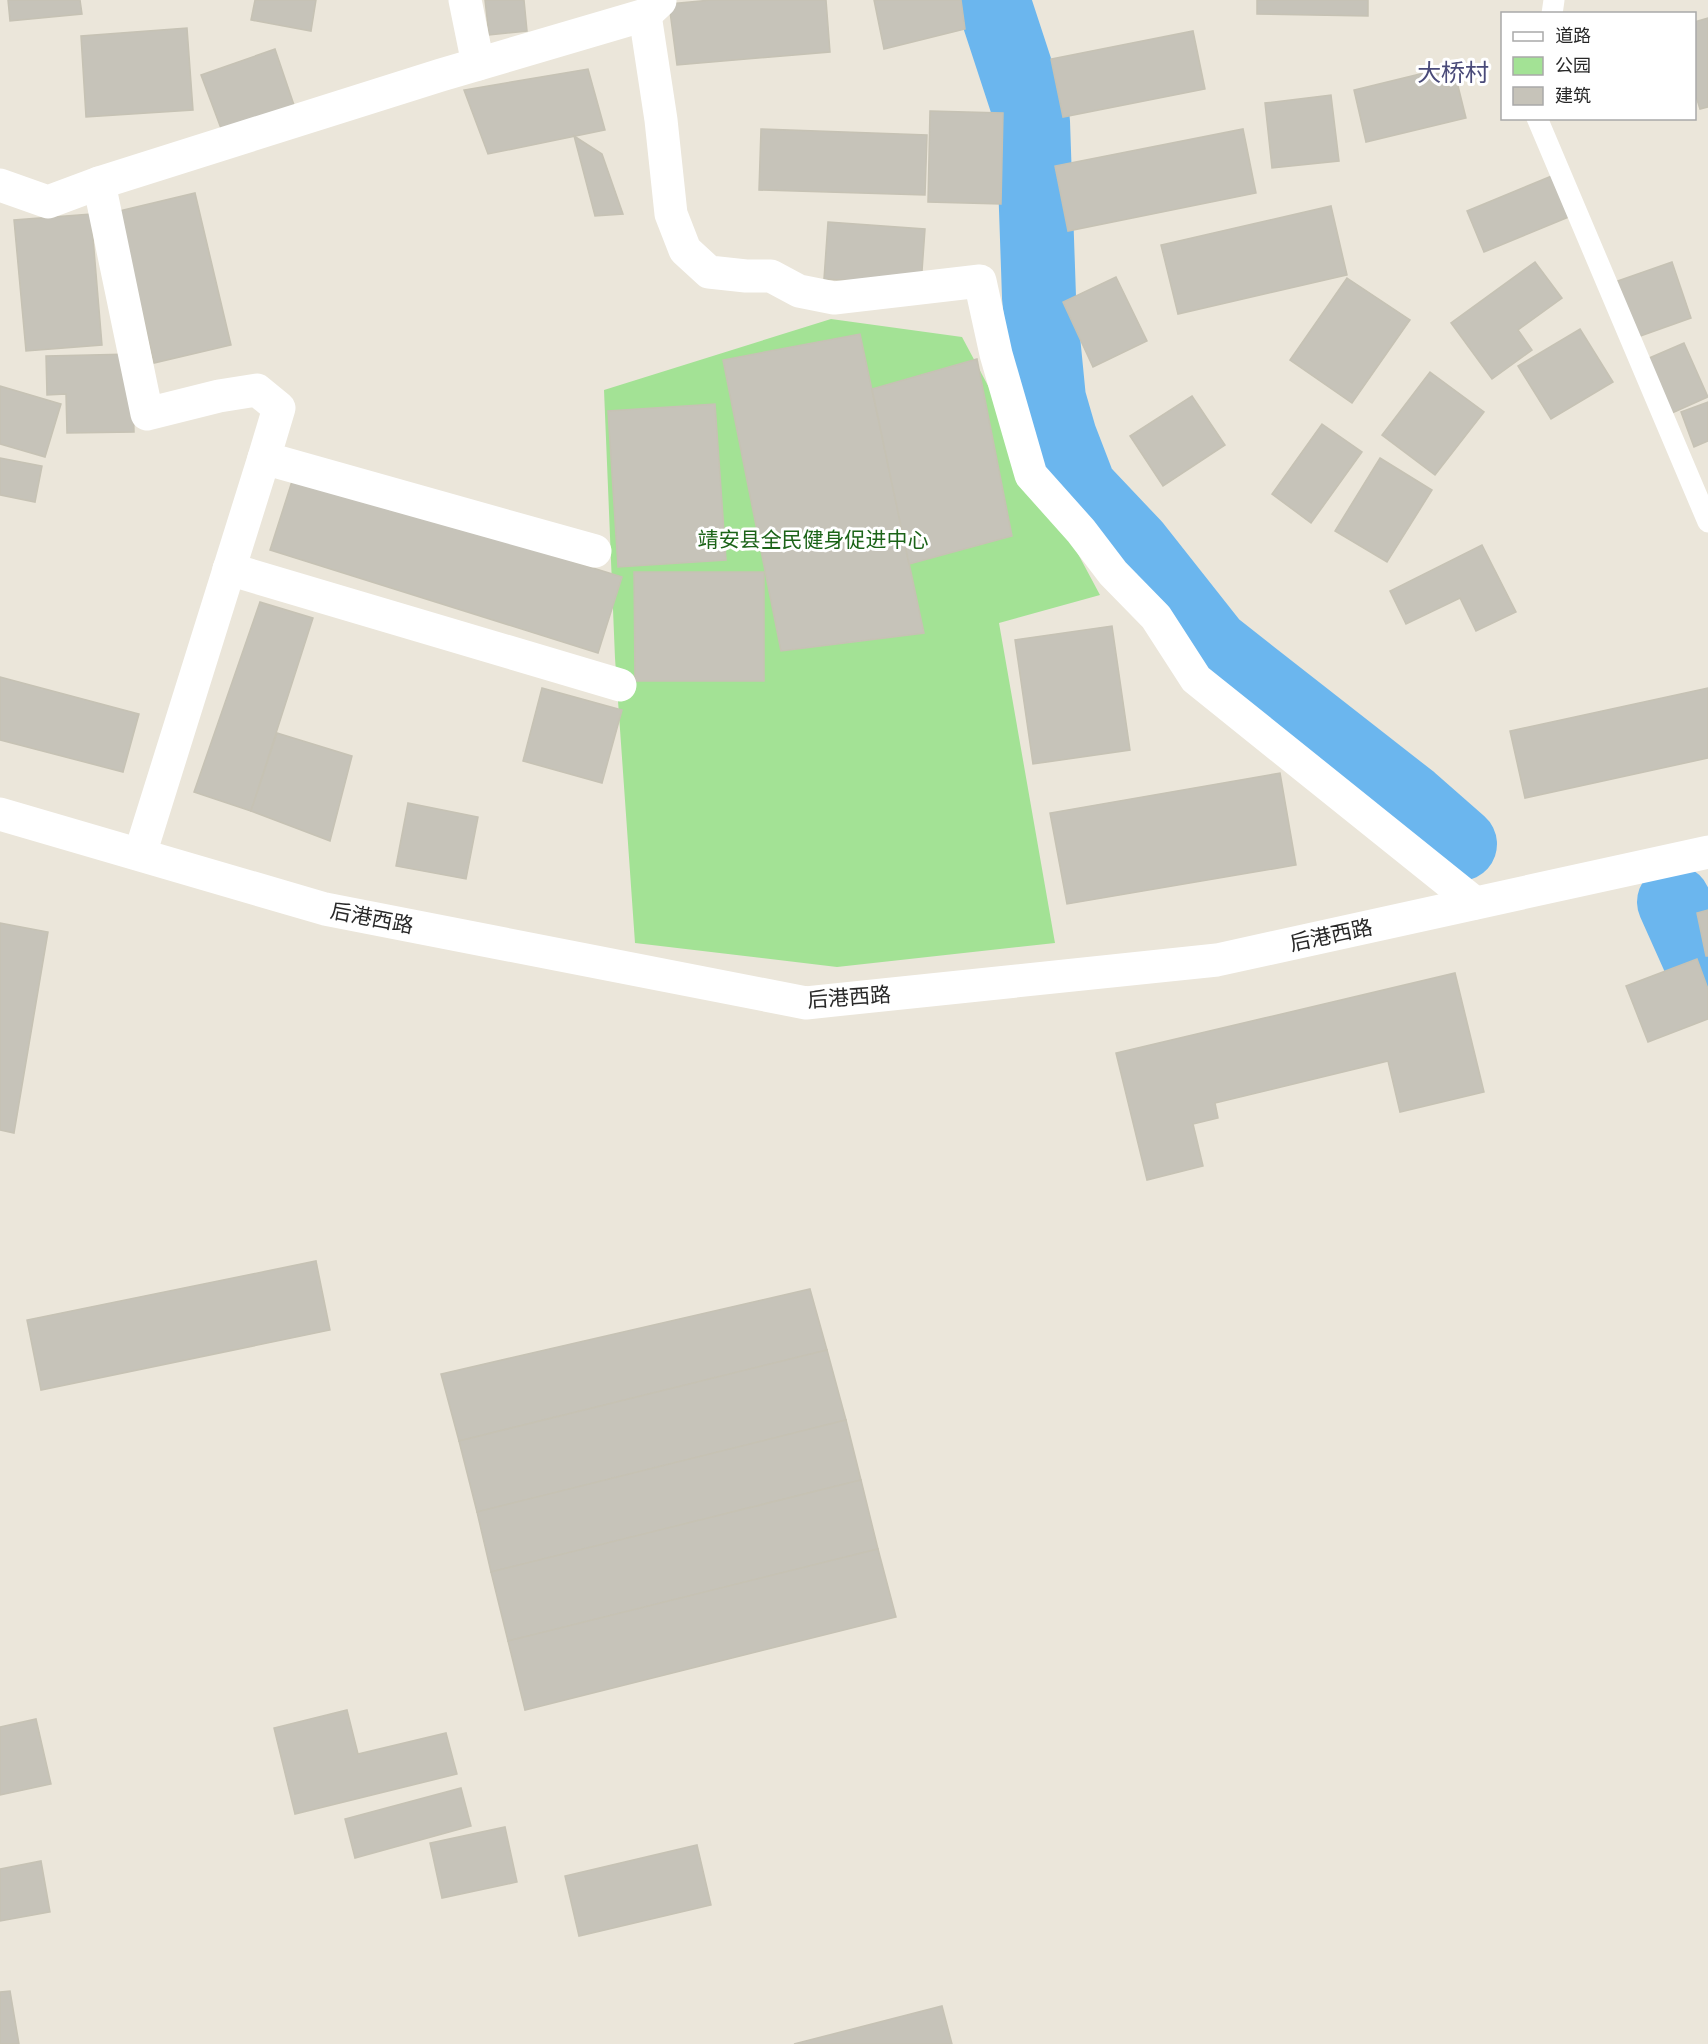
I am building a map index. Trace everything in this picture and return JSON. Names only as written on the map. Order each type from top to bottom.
[{"type":"street","points":[[465,0],[478,64]]},
{"type":"street","points":[[0,185],[48,202],[99,183],[653,8],[671,214],[685,249],[709,272],[771,276],[799,291],[834,298],[980,281],[996,354],[1031,475],[1081,531],[1113,573],[1156,616],[1196,679],[1475,903]]},
{"type":"street","points":[[99,183],[147,414],[219,396],[257,390],[279,408],[140,855]]},
{"type":"street","points":[[264,458],[595,551]]},
{"type":"street","points":[[229,568],[620,685]]},
{"type":"street","name":"后港西路","points":[[0,814],[325,909],[806,1002],[1217,960],[1708,852]]},
{"type":"lane","points":[[1539,120],[1708,522]]},
{"type":"green space","name":"靖安县全民健身促进中心","points":[[831,319],[962,337],[1100,595],[999,623],[1055,943],[837,967],[635,943],[615,658],[604,390]]},
{"type":"building","points":[[8,0],[80,0],[82,14],[10,21]]},
{"type":"building","points":[[255,0],[316,0],[311,31],[251,20]]},
{"type":"building","points":[[485,0],[524,0],[527,31],[489,35]]},
{"type":"building","points":[[711,0],[826,0],[830,52],[677,65],[669,4]]},
{"type":"building","points":[[874,0],[961,0],[965,29],[884,49]]},
{"type":"building","points":[[1257,0],[1368,0],[1368,16],[1257,14]]},
{"type":"building","points":[[1708,18],[1708,107],[1700,109],[1696,96],[1696,21]]},
{"type":"building","points":[[187,28],[193,110],[86,117],[81,36]]},
{"type":"building","points":[[1193,31],[1205,89],[1063,117],[1051,59]]},
{"type":"building","points":[[275,49],[294,105],[222,131],[201,75]]},
{"type":"building","points":[[1453,66],[1466,118],[1366,142],[1354,90]]},
{"type":"building","points":[[588,69],[605,130],[488,154],[464,90]]},
{"type":"building","points":[[1331,95],[1339,161],[1272,168],[1265,103]]},
{"type":"building","points":[[930,111],[1003,113],[1001,204],[928,202]]},
{"type":"building","points":[[761,129],[927,135],[925,195],[759,190]]},
{"type":"building","points":[[1243,129],[1256,193],[1068,231],[1055,166]]},
{"type":"building","points":[[574,136],[602,154],[623,214],[595,216]]},
{"type":"building","points":[[1554,175],[1571,216],[1484,252],[1467,211]]},
{"type":"building","points":[[195,193],[231,345],[154,363],[119,211]]},
{"type":"building","points":[[1331,206],[1347,275],[1178,314],[1161,245]]},
{"type":"building","points":[[91,214],[102,345],[26,351],[14,220]]},
{"type":"building","points":[[828,222],[925,229],[921,285],[824,279]]},
{"type":"building","points":[[1535,262],[1562,298],[1518,330],[1532,350],[1492,379],[1451,323]]},
{"type":"building","points":[[1672,262],[1691,318],[1632,339],[1612,283]]},
{"type":"building","points":[[1116,277],[1147,341],[1093,367],[1063,302]]},
{"type":"building","points":[[1347,278],[1410,320],[1352,403],[1290,360]]},
{"type":"building","points":[[1580,329],[1613,382],[1551,419],[1518,366]]},
{"type":"building","points":[[860,334],[924,633],[781,651],[723,360]]},
{"type":"building","points":[[1684,343],[1708,397],[1672,413],[1647,359]]},
{"type":"building","points":[[132,354],[134,432],[67,433],[66,394],[47,395],[46,356]]},
{"type":"building","points":[[977,359],[1012,536],[909,564],[872,389]]},
{"type":"building","points":[[1430,372],[1484,412],[1435,475],[1382,435]]},
{"type":"building","points":[[0,386],[61,404],[45,457],[0,444]]},
{"type":"building","points":[[1192,396],[1225,445],[1163,486],[1130,436]]},
{"type":"building","points":[[1708,402],[1708,441],[1694,447],[1681,412]]},
{"type":"building","points":[[715,404],[726,560],[618,567],[608,411]]},
{"type":"building","points":[[1322,424],[1362,452],[1311,523],[1272,494]]},
{"type":"building","points":[[0,458],[42,466],[35,502],[0,495]]},
{"type":"building","points":[[1380,458],[1432,490],[1387,562],[1335,531]]},
{"type":"building","points":[[294,475],[622,577],[598,653],[270,550]]},
{"type":"building","points":[[1482,545],[1516,612],[1476,631],[1460,598],[1406,624],[1390,591]]},
{"type":"building","points":[[634,572],[764,572],[764,681],[635,681]]},
{"type":"building","points":[[260,602],[313,618],[251,811],[194,792]]},
{"type":"building","points":[[1112,626],[1130,750],[1033,764],[1015,640]]},
{"type":"building","points":[[0,677],[139,714],[123,772],[0,740]]},
{"type":"building","points":[[542,688],[622,710],[602,783],[523,761]]},
{"type":"building","points":[[1708,688],[1708,758],[1525,798],[1510,731]]},
{"type":"building","points":[[277,733],[352,756],[330,841],[251,811]]},
{"type":"building","points":[[1280,773],[1296,865],[1067,904],[1050,813]]},
{"type":"building","points":[[408,803],[478,817],[466,879],[396,866]]},
{"type":"building","points":[[1708,910],[1708,956],[1706,956],[1697,913]]},
{"type":"building","points":[[0,923],[48,932],[14,1133],[0,1130]]},
{"type":"building","points":[[1697,959],[1708,989],[1708,1019],[1648,1042],[1626,986]]},
{"type":"building","points":[[1455,973],[1484,1092],[1400,1112],[1388,1061],[1215,1103],[1218,1118],[1193,1124],[1203,1166],[1147,1180],[1116,1053]]},
{"type":"building","points":[[316,1261],[330,1330],[41,1390],[27,1320]]},
{"type":"building","points":[[810,1289],[827,1350],[459,1441],[441,1374]]},
{"type":"building","points":[[827,1350],[846,1420],[477,1512],[459,1441]]},
{"type":"building","points":[[846,1420],[861,1480],[491,1572],[477,1512]]},
{"type":"building","points":[[861,1480],[878,1549],[508,1641],[491,1572]]},
{"type":"building","points":[[878,1549],[896,1617],[525,1710],[508,1641]]},
{"type":"building","points":[[347,1710],[358,1754],[446,1733],[457,1774],[295,1814],[274,1728]]},
{"type":"building","points":[[36,1719],[51,1784],[0,1795],[0,1727]]},
{"type":"building","points":[[461,1788],[471,1826],[355,1858],[345,1819]]},
{"type":"building","points":[[505,1827],[517,1882],[442,1898],[430,1843]]},
{"type":"building","points":[[697,1845],[711,1905],[579,1936],[565,1876]]},
{"type":"building","points":[[41,1861],[50,1912],[0,1921],[0,1869]]},
{"type":"building","points":[[10,1991],[19,2044],[0,2044],[0,1992]]},
{"type":"building","points":[[942,2006],[952,2044],[794,2044]]},
{"type":"waterway","points":[[993,0],[1033,122],[1039,297],[1049,399],[1060,437],[1080,489],[1134,546],[1213,646],[1411,801],[1460,844]]},
{"type":"waterway","points":[[1674,902],[1708,978]]},
{"type":"district","name":"大桥村","points":[[1453,72]]}]
